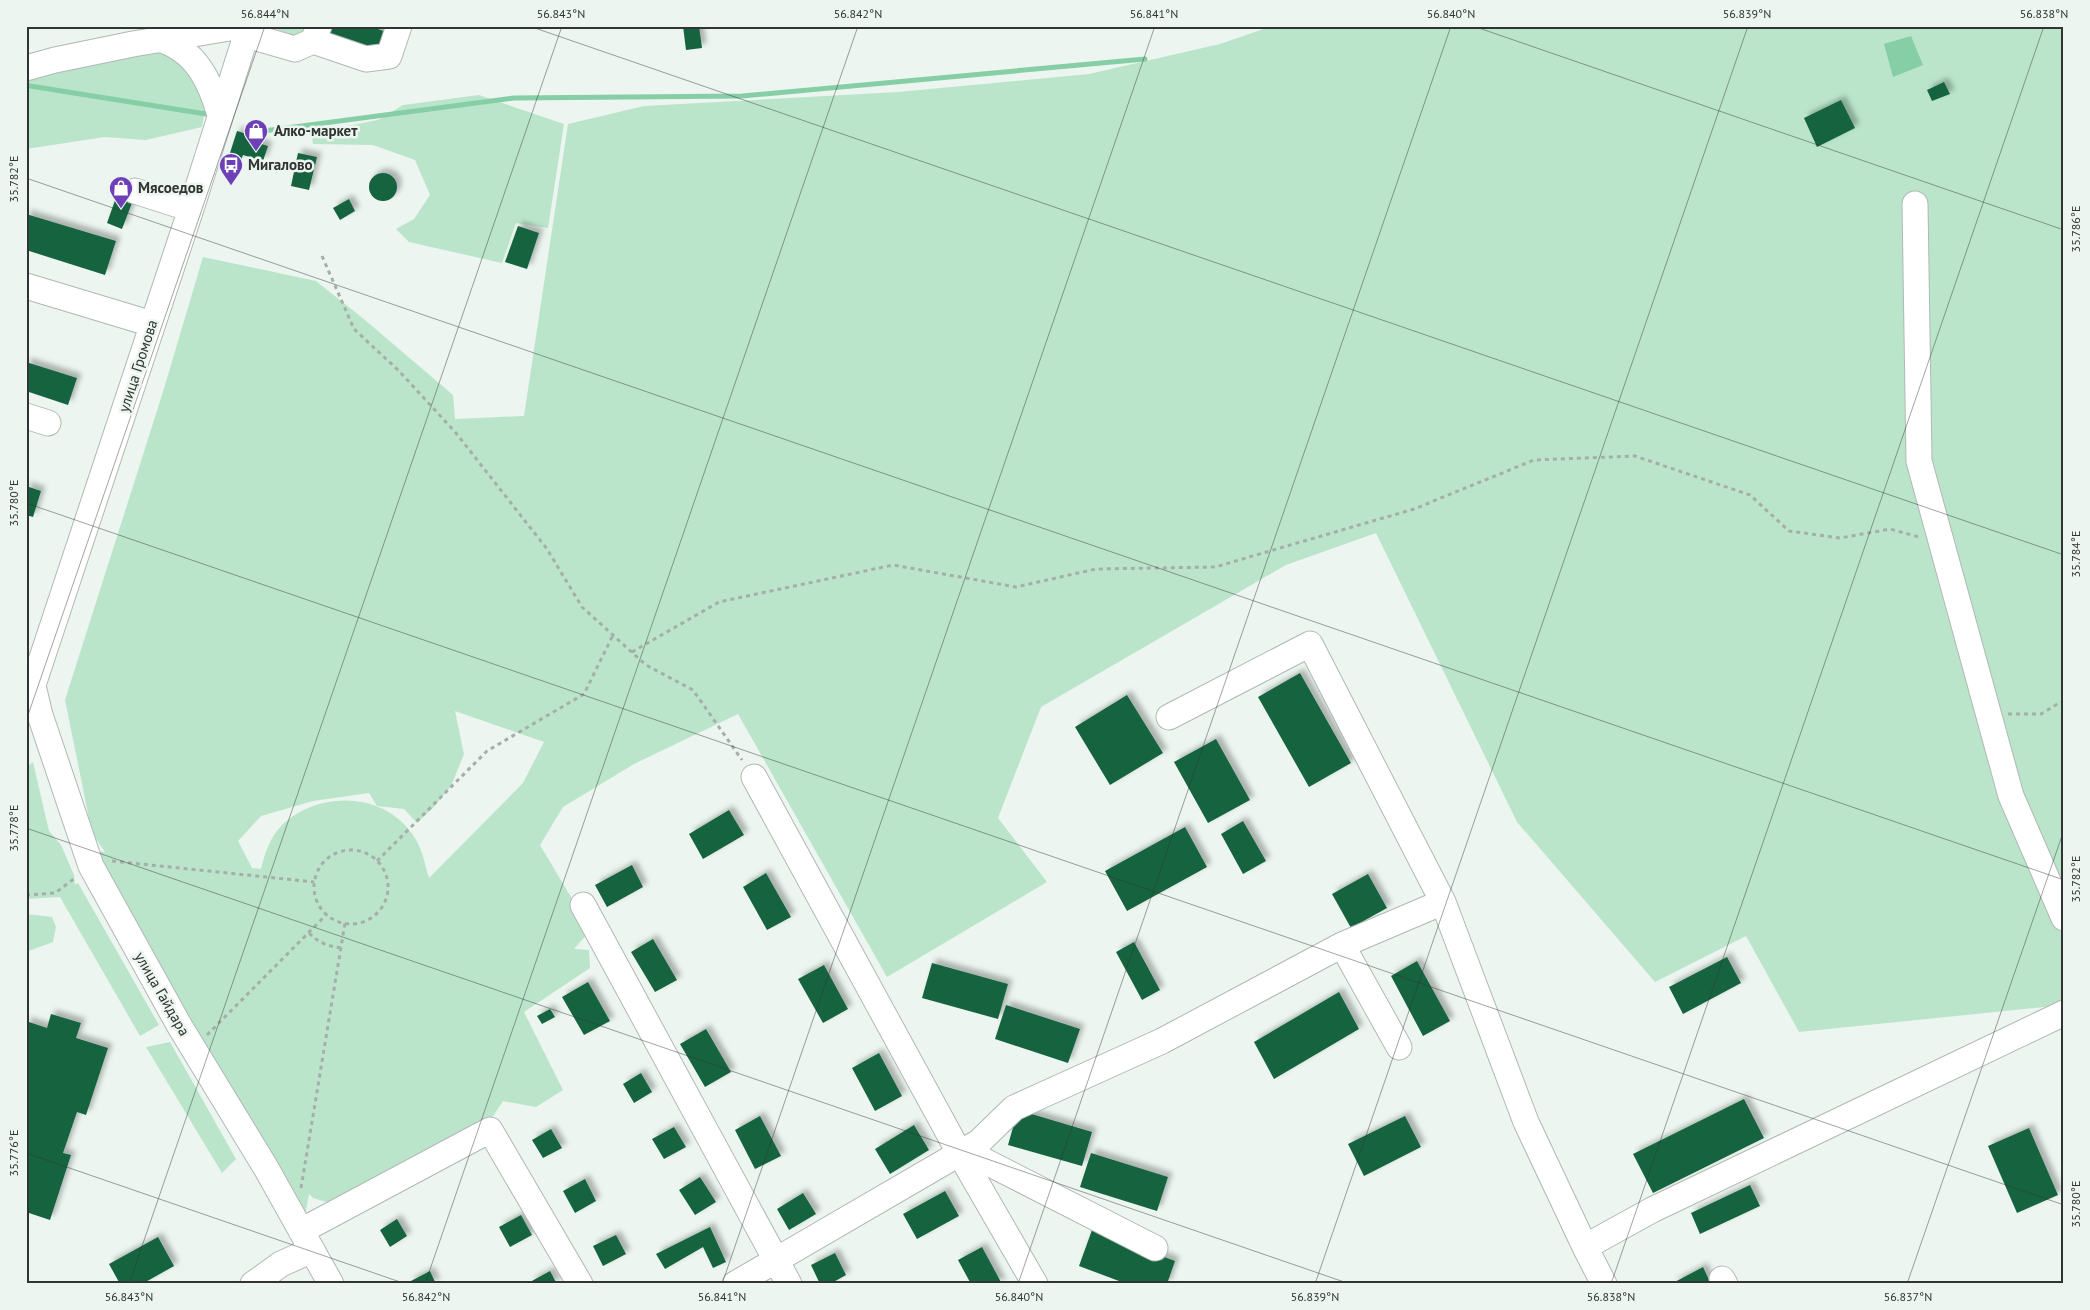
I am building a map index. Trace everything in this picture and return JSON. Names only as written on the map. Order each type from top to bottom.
[{"type":"street","points":[[163,39],[189,26]]},
{"type":"street","points":[[26,68],[55,60],[163,39],[246,29],[295,49],[316,34],[366,59],[389,56],[399,26]]},
{"type":"street","name":"улица Громова","points":[[28,692],[191,209],[246,29]]},
{"type":"street","points":[[163,39],[180,48],[198,65],[211,86],[220,115]]},
{"type":"street","points":[[135,191],[191,209]]},
{"type":"street","points":[[1915,204],[1919,461],[2011,796],[2064,918]]},
{"type":"street","points":[[26,286],[152,324]]},
{"type":"street","points":[[1170,717],[1310,644],[1443,902],[1526,1122],[1585,1248],[1604,1284]]},
{"type":"street","name":"улица Гайдара","points":[[28,692],[40,715],[91,866],[331,1284]]},
{"type":"street","points":[[754,777],[1035,1284]]},
{"type":"street","points":[[735,1284],[979,1142],[1014,1108],[1162,1041],[1342,945],[1443,902]]},
{"type":"street","points":[[583,905],[789,1284]]},
{"type":"street","points":[[1342,945],[1399,1047]]},
{"type":"street","points":[[1585,1248],[1652,1210],[2064,1013]]},
{"type":"street","points":[[253,1284],[281,1264],[303,1234],[490,1130],[580,1284]]},
{"type":"street","points":[[963,1152],[1155,1248]]},
{"type":"path","points":[[322,256],[354,329],[399,371],[456,433],[547,549],[582,607],[646,665],[693,690],[754,777]]},
{"type":"path","points":[[632,652],[719,602],[893,565],[1016,587],[1096,569],[1215,567],[1414,509],[1534,460],[1635,456],[1750,496],[1789,531],[1840,538],[1890,529],[1942,544]]},
{"type":"path","points":[[377,861],[487,751],[584,694],[613,635]]},
{"type":"path","points":[[1989,714],[2041,714],[2058,703],[2064,702]]},
{"type":"path","points":[[26,756],[28,750]]},
{"type":"path","points":[[359,850],[377,861],[385,874],[388,886],[386,898],[380,909],[372,917],[361,922],[345,923],[337,921],[326,914],[319,905],[314,894],[314,882],[318,870],[325,860],[335,853],[359,850]]},
{"type":"path","points":[[26,895],[55,893],[91,866],[104,860],[314,882]]},
{"type":"path","points":[[194,1048],[326,914]]},
{"type":"path","points":[[303,1234],[345,923]]},
{"type":"path","points":[[309,933],[318,942],[326,946],[341,948]]},
{"type":"shaded area","points":[[269,26],[315,26],[301,39]]},
{"type":"shaded area","points":[[1272,26],[2064,26],[2064,1005],[1799,1032],[1746,936],[1655,982],[1517,822],[1376,533],[1286,565],[1041,707],[998,818],[1047,882],[887,977],[738,714],[634,764],[563,807],[540,845],[571,897],[588,933],[574,949],[589,950],[590,968],[524,1012],[563,1090],[536,1107],[503,1101],[472,1148],[362,1212],[313,1198],[309,1194],[304,1222],[92,851],[105,852],[92,833],[65,700],[162,395],[203,257],[316,281],[453,395],[455,419],[524,416],[568,124],[644,106],[898,92],[1089,74],[1220,44]],"holes":[[[455,711],[544,742],[523,783],[429,878],[421,851],[413,835],[401,821],[385,810],[369,804],[332,801],[314,806],[297,814],[282,825],[274,835],[266,851],[261,869],[252,868],[238,841],[261,816],[313,801],[369,793],[377,806],[404,809],[417,823],[433,808],[451,786],[464,754]]]},
{"type":"shaded area","points":[[1911,36],[1923,65],[1893,77],[1884,44]]},
{"type":"shaded area","points":[[161,49],[197,78],[207,99],[202,127],[146,140],[105,137],[26,149],[26,82],[58,66]]},
{"type":"shaded area","points":[[479,95],[564,124],[548,228],[516,223],[502,263],[409,242],[396,229],[414,219],[430,195],[415,160],[373,145],[313,144],[311,129],[347,126],[378,120],[403,105]]},
{"type":"shaded area","points":[[33,762],[49,831],[61,845],[74,875],[75,885],[78,883],[159,1025],[140,1036],[60,897],[26,899],[26,768]]},
{"type":"shaded area","points":[[26,914],[52,917],[56,927],[53,942],[26,952]]},
{"type":"shaded area","points":[[170,1042],[236,1159],[222,1173],[146,1047]]},
{"type":"building","points":[[324,26],[370,26],[386,32],[378,53],[321,33]]},
{"type":"building","points":[[683,26],[699,26],[702,48],[686,50]]},
{"type":"building","points":[[1944,82],[1950,94],[1932,101],[1927,90]]},
{"type":"building","points":[[1841,100],[1855,128],[1817,147],[1804,118]]},
{"type":"building","points":[[237,131],[250,135],[248,140],[268,146],[263,161],[243,155],[241,160],[229,156]]},
{"type":"building","points":[[298,153],[317,157],[309,190],[291,186]]},
{"type":"building","points":[[383,173],[393,177],[397,187],[393,197],[383,201],[373,197],[369,187],[373,177]]},
{"type":"building","name":"Мясоедов","points":[[119,189],[135,195],[122,229],[107,223]]},
{"type":"building","points":[[349,199],[355,211],[340,220],[333,208]]},
{"type":"building","points":[[26,214],[116,241],[105,275],[26,250]]},
{"type":"building","points":[[518,226],[539,233],[527,269],[505,262]]},
{"type":"building","points":[[26,362],[77,378],[68,405],[26,391]]},
{"type":"building","points":[[26,486],[41,491],[33,517],[26,515]]},
{"type":"building","points":[[1300,673],[1351,763],[1309,787],[1258,697]]},
{"type":"building","points":[[1127,695],[1163,753],[1110,785],[1075,727]]},
{"type":"building","points":[[1216,739],[1250,800],[1208,823],[1174,762]]},
{"type":"building","points":[[729,810],[744,835],[703,859],[689,834]]},
{"type":"building","points":[[1243,821],[1266,861],[1243,874],[1221,834]]},
{"type":"building","points":[[1185,827],[1207,867],[1127,911],[1105,871]]},
{"type":"building","points":[[632,865],[643,887],[607,907],[595,885]]},
{"type":"building","points":[[766,873],[791,917],[767,930],[743,887]]},
{"type":"building","points":[[1368,874],[1387,908],[1351,928],[1332,894]]},
{"type":"building","points":[[653,939],[677,980],[655,992],[631,952]]},
{"type":"building","points":[[1134,942],[1160,990],[1142,1000],[1116,952]]},
{"type":"building","points":[[1727,957],[1741,983],[1683,1014],[1669,987]]},
{"type":"building","points":[[1417,961],[1450,1021],[1423,1036],[1391,976]]},
{"type":"building","points":[[932,963],[1008,984],[998,1019],[922,998]]},
{"type":"building","points":[[824,965],[848,1009],[823,1023],[798,979]]},
{"type":"building","points":[[588,982],[610,1021],[584,1035],[562,997]]},
{"type":"building","points":[[1339,992],[1359,1029],[1274,1079],[1254,1042]]},
{"type":"building","points":[[1006,1005],[1080,1029],[1068,1063],[995,1039]]},
{"type":"building","points":[[550,1009],[555,1017],[542,1024],[537,1016]]},
{"type":"building","points":[[51,1014],[81,1023],[76,1038],[108,1048],[86,1115],[77,1112],[63,1153],[71,1155],[50,1220],[26,1212],[26,1021],[47,1028]]},
{"type":"building","points":[[706,1029],[731,1072],[705,1087],[680,1044]]},
{"type":"building","points":[[879,1053],[902,1096],[875,1111],[852,1068]]},
{"type":"building","points":[[641,1073],[652,1092],[634,1103],[623,1084]]},
{"type":"building","points":[[1744,1099],[1764,1138],[1653,1193],[1633,1154]]},
{"type":"building","points":[[1018,1110],[1092,1132],[1082,1166],[1008,1145]]},
{"type":"building","points":[[760,1116],[781,1156],[755,1169],[735,1130]]},
{"type":"building","points":[[1405,1116],[1421,1147],[1364,1176],[1348,1144]]},
{"type":"building","points":[[914,1125],[929,1150],[890,1174],[875,1149]]},
{"type":"building","points":[[674,1127],[686,1147],[664,1159],[652,1139]]},
{"type":"building","points":[[2029,1128],[2058,1195],[2017,1213],[1988,1146]]},
{"type":"building","points":[[551,1129],[562,1148],[543,1158],[532,1140]]},
{"type":"building","points":[[1091,1153],[1168,1177],[1157,1211],[1080,1187]]},
{"type":"building","points":[[700,1177],[716,1202],[695,1215],[679,1190]]},
{"type":"building","points":[[585,1179],[596,1201],[575,1213],[563,1191]]},
{"type":"building","points":[[1750,1185],[1760,1206],[1700,1234],[1691,1213]]},
{"type":"building","points":[[945,1191],[959,1216],[917,1239],[903,1214]]},
{"type":"building","points":[[803,1193],[816,1214],[789,1230],[777,1209]]},
{"type":"building","points":[[521,1215],[532,1235],[510,1247],[499,1227]]},
{"type":"building","points":[[397,1219],[407,1236],[390,1247],[380,1230]]},
{"type":"building","points":[[710,1227],[726,1262],[713,1268],[703,1247],[665,1269],[656,1254]]},
{"type":"building","points":[[1092,1230],[1175,1261],[1167,1284],[1127,1284],[1079,1266]]},
{"type":"building","points":[[616,1235],[626,1254],[603,1266],[593,1246]]},
{"type":"building","points":[[158,1237],[174,1266],[142,1284],[120,1284],[109,1264]]},
{"type":"building","points":[[982,1247],[1002,1284],[971,1284],[958,1260]]},
{"type":"building","points":[[835,1253],[846,1275],[830,1284],[820,1284],[811,1265]]},
{"type":"building","points":[[1703,1267],[1711,1284],[1671,1284]]},
{"type":"building","points":[[430,1271],[436,1284],[410,1284],[409,1282]]},
{"type":"building","points":[[550,1271],[557,1284],[531,1284],[530,1282]]},
{"type":"waterway","points":[[248,133],[514,98],[742,96],[1145,59]]},
{"type":"waterway","points":[[30,86],[206,114]]},
{"type":"place","name":"Алко-маркет","points":[[256,152]]},
{"type":"place","name":"Мигалово","points":[[231,186]]},
{"type":"place","name":"Мясоедов","points":[[121,209]]}]
